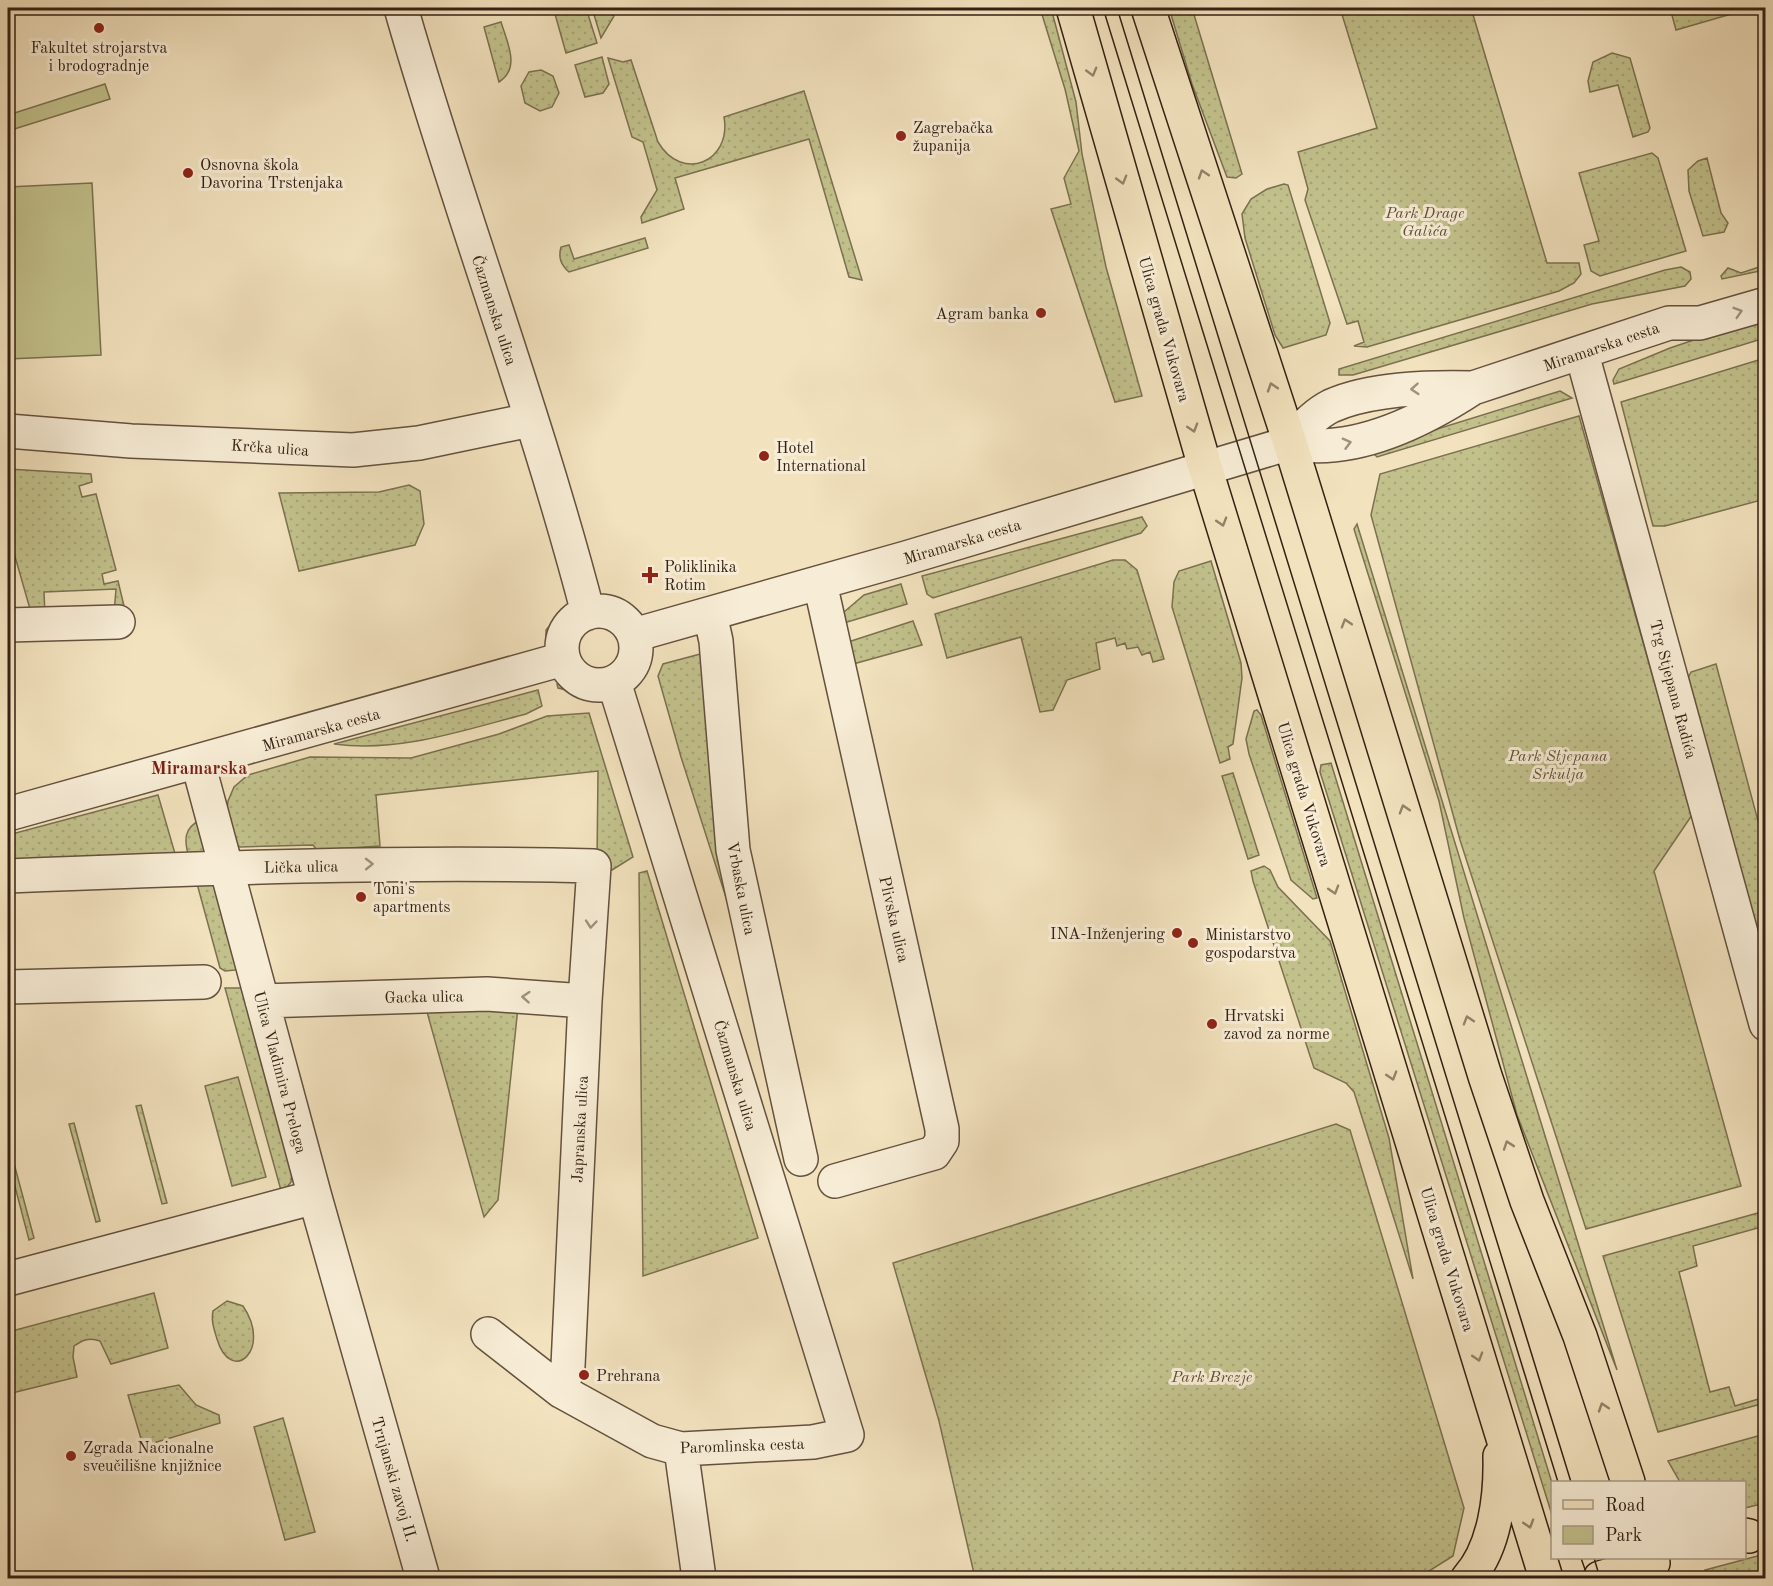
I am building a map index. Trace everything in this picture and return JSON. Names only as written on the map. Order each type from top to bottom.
[{"type":"main road","name":"Ulica grada Vukovara","points":[[1073,8],[1204,467],[1546,1578]]},
{"type":"main road","points":[[1148,8],[1290,443],[1485,1076],[1527,1201],[1580,1336],[1629,1476]]},
{"type":"main road","points":[[1468,1578],[1479,1566],[1486,1550],[1500,1486],[1500,1428]]},
{"type":"main road","points":[[1600,1578],[1659,1564]]},
{"type":"street","name":"Čazmanska ulica","points":[[401,8],[431,112],[531,420],[588,613]]},
{"type":"street","points":[[1669,323],[1682,312],[1708,298],[1766,281]]},
{"type":"street","name":"Miramarska cesta","points":[[634,635],[820,583],[1290,443],[1320,447],[1342,445],[1402,426],[1450,403],[1473,388],[1582,354],[1669,323],[1700,323],[1766,304]]},
{"type":"street","name":"Trg Stjepana Radića","points":[[1582,354],[1766,1024]]},
{"type":"street","name":"Krčka ulica","points":[[8,431],[132,441],[353,450],[418,443],[531,420]]},
{"type":"street","name":"Plivska ulica","points":[[820,583],[942,1129],[942,1141],[934,1153],[835,1181]]},
{"type":"street","points":[[588,613],[610,613],[628,626],[634,635],[636,647],[634,659],[629,670],[614,682],[598,685],[586,683],[576,676],[564,659],[565,634],[571,625],[588,613]]},
{"type":"street","name":"Vrbaska ulica","points":[[710,614],[716,641],[733,850],[801,1159]]},
{"type":"street","points":[[8,625],[118,622]]},
{"type":"street","name":"Miramarska cesta","points":[[8,814],[198,763],[564,659]]},
{"type":"street","name":"Čazmanska ulica","points":[[614,682],[847,1435],[813,1442]]},
{"type":"street","name":"Ulica Vladimira Preloga","points":[[198,763],[366,1380]]},
{"type":"street","name":"Lička ulica","points":[[8,876],[226,867],[452,862],[594,866]]},
{"type":"street","name":"Japranska ulica","points":[[561,1391],[568,1366],[585,1000],[594,866]]},
{"type":"street","points":[[8,987],[204,982]]},
{"type":"street","name":"Gacka ulica","points":[[262,1001],[487,994],[585,1000]]},
{"type":"street","points":[[8,1279],[315,1197]]},
{"type":"street","name":"Paromlinska cesta","points":[[488,1334],[561,1391],[652,1441],[681,1449],[813,1442]]},
{"type":"street","name":"Trnjanski zavoj II.","points":[[366,1380],[423,1578]]},
{"type":"street","points":[[681,1449],[699,1578]]},
{"type":"green space","points":[[558,8],[586,8],[597,43],[566,53],[555,14]]},
{"type":"green space","points":[[592,8],[600,8],[614,16],[601,38]]},
{"type":"green space","points":[[1040,8],[1051,8],[1076,102],[1082,154],[1106,267],[1142,396],[1115,402],[1051,209],[1071,204],[1064,178],[1079,151],[1065,89]]},
{"type":"green space","points":[[1169,8],[1192,8],[1242,174],[1236,178],[1227,177],[1192,84]]},
{"type":"green space","name":"Park Drage Galića","points":[[1340,8],[1471,8],[1547,263],[1579,263],[1581,274],[1574,283],[1559,291],[1367,347],[1354,346],[1364,342],[1358,321],[1347,324],[1305,200],[1308,189],[1298,152],[1377,128]]},
{"type":"green space","points":[[1670,8],[1752,8],[1676,30]]},
{"type":"green space","points":[[501,22],[509,46],[511,62],[506,76],[499,82],[484,27]]},
{"type":"green space","points":[[1612,53],[1630,58],[1650,128],[1648,132],[1633,137],[1618,85],[1590,92],[1588,81],[1593,62]]},
{"type":"green space","points":[[602,57],[609,84],[603,93],[585,97],[575,65]]},
{"type":"green space","points":[[608,58],[623,62],[631,60],[658,142],[668,155],[680,162],[692,164],[703,162],[713,155],[720,146],[724,133],[724,117],[804,91],[862,280],[849,277],[809,139],[675,178],[684,209],[642,223],[641,217],[657,190],[643,142],[632,137]]},
{"type":"green space","points":[[541,70],[553,76],[559,93],[552,107],[540,111],[525,103],[521,86],[529,72]]},
{"type":"green space","points":[[105,84],[110,99],[8,131],[8,115]]},
{"type":"green space","points":[[1652,153],[1658,158],[1686,251],[1600,276],[1591,271],[1584,245],[1599,241],[1579,173]]},
{"type":"green space","points":[[1707,158],[1721,213],[1728,223],[1724,232],[1703,236],[1689,191],[1688,170],[1698,161]]},
{"type":"green space","points":[[92,183],[101,355],[8,359],[8,187]]},
{"type":"green space","points":[[1288,185],[1330,323],[1326,335],[1283,348],[1275,335],[1245,238],[1242,214],[1251,199],[1267,189]]},
{"type":"green space","points":[[645,238],[648,248],[569,272],[561,261],[561,247],[569,245],[574,259]]},
{"type":"green space","points":[[1765,265],[1765,270],[1722,279],[1721,276],[1728,268],[1741,273]]},
{"type":"green space","points":[[1681,267],[1690,272],[1691,279],[1685,286],[1592,304],[1353,375],[1339,375],[1339,369]]},
{"type":"green space","points":[[1765,316],[1765,338],[1614,384],[1613,380],[1619,369],[1670,348]]},
{"type":"green space","points":[[1765,358],[1765,499],[1665,526],[1653,526],[1621,402]]},
{"type":"green space","points":[[1560,391],[1572,398],[1377,457],[1373,453],[1389,444]]},
{"type":"green space","name":"Park Stjepana Srkulja","points":[[1579,416],[1692,815],[1654,871],[1741,1186],[1586,1229],[1460,840],[1371,515],[1380,474]]},
{"type":"green space","points":[[8,469],[91,474],[92,482],[79,486],[82,497],[96,494],[116,570],[102,574],[104,584],[118,581],[130,631],[114,613],[116,589],[44,592],[45,616],[32,616],[8,532]]},
{"type":"green space","points":[[409,485],[420,491],[424,524],[415,545],[299,571],[279,493],[379,492]]},
{"type":"green space","points":[[1142,517],[1147,526],[1141,533],[933,598],[927,594],[922,576]]},
{"type":"green space","points":[[1357,524],[1617,1370],[1517,1115],[1464,918],[1439,801],[1354,529]]},
{"type":"green space","points":[[1113,560],[1125,560],[1137,570],[1164,659],[1153,662],[1150,652],[1142,655],[1138,647],[1127,649],[1125,643],[1117,646],[1115,638],[1096,643],[1100,669],[1067,680],[1053,710],[1040,712],[1021,637],[947,658],[935,614]]},
{"type":"green space","points":[[1211,561],[1241,663],[1242,678],[1233,744],[1228,747],[1230,759],[1220,763],[1172,607],[1174,582],[1179,571]]},
{"type":"green space","points":[[901,584],[907,604],[844,623],[844,612],[864,595]]},
{"type":"green space","points":[[569,603],[571,610],[566,618],[546,638],[546,630]]},
{"type":"green space","points":[[913,621],[922,645],[853,664],[845,643]]},
{"type":"green space","points":[[704,653],[746,960],[681,757],[658,676],[663,664]]},
{"type":"green space","points":[[1716,664],[1765,847],[1765,941],[1757,936],[1688,678],[1691,672]]},
{"type":"green space","points":[[575,681],[588,686],[601,698],[558,688],[557,684]]},
{"type":"green space","points":[[538,690],[542,706],[526,714],[479,727],[407,743],[358,746],[334,744]]},
{"type":"green space","points":[[1257,710],[1261,715],[1317,898],[1313,899],[1291,880],[1249,754],[1246,739],[1254,711]]},
{"type":"green space","points":[[589,713],[633,857],[612,870],[597,861],[598,771],[376,795],[380,846],[317,850],[313,845],[240,847],[236,844],[227,810],[228,801],[234,787],[248,775],[310,757],[411,758],[499,734],[547,716]]},
{"type":"green space","points":[[1331,763],[1551,1481],[1551,1512],[1320,772],[1321,765]]},
{"type":"green space","points":[[1233,773],[1259,855],[1248,859],[1222,776]]},
{"type":"green space","points":[[158,795],[176,857],[8,866],[8,835]]},
{"type":"green space","points":[[202,819],[208,853],[189,858],[186,835],[191,826]]},
{"type":"green space","points":[[1264,866],[1270,870],[1278,887],[1330,941],[1389,1138],[1413,1279],[1354,1092],[1346,1083],[1314,1068],[1253,881],[1251,871]]},
{"type":"green space","points":[[647,871],[758,1238],[643,1276],[639,873]]},
{"type":"green space","points":[[214,879],[240,965],[235,970],[225,971],[220,968],[196,880]]},
{"type":"green space","points":[[225,988],[249,988],[294,1156],[291,1182],[282,1194]]},
{"type":"green space","points":[[518,1007],[498,1200],[484,1217],[427,1012]]},
{"type":"green space","points":[[238,1077],[266,1177],[232,1186],[205,1086]]},
{"type":"green space","points":[[141,1105],[167,1203],[162,1204],[136,1106]]},
{"type":"green space","points":[[74,1123],[100,1221],[96,1222],[69,1124]]},
{"type":"green space","name":"Park Brezje","points":[[1336,1124],[1350,1130],[1464,1508],[1453,1556],[1418,1578],[975,1578],[939,1421],[893,1263]]},
{"type":"green space","points":[[8,1141],[34,1238],[29,1240],[8,1160]]},
{"type":"green space","points":[[1765,1211],[1765,1226],[1693,1246],[1697,1266],[1679,1272],[1710,1392],[1729,1387],[1735,1406],[1765,1397],[1765,1403],[1658,1432],[1603,1256]]},
{"type":"green space","points":[[154,1293],[168,1348],[111,1364],[100,1341],[86,1340],[74,1346],[73,1357],[77,1377],[8,1394],[8,1332]]},
{"type":"green space","points":[[227,1301],[243,1306],[251,1322],[254,1336],[252,1348],[246,1357],[239,1361],[231,1360],[223,1353],[213,1325],[213,1311]]},
{"type":"green space","points":[[179,1385],[196,1405],[219,1415],[220,1423],[147,1445],[142,1442],[128,1395]]},
{"type":"green space","points":[[283,1418],[315,1532],[285,1540],[254,1427]]},
{"type":"green space","points":[[1765,1434],[1765,1503],[1746,1508],[1746,1481],[1679,1481],[1668,1461]]},
{"type":"green space","points":[[1765,1554],[1765,1578],[1708,1578],[1705,1570]]},
{"type":"tram line","points":[[1103,8],[1558,1481]]},
{"type":"tram line","points":[[1117,8],[1571,1481]]},
{"type":"tram line","points":[[1581,1559],[1588,1578]]},
{"type":"tram line","points":[[1594,1559],[1600,1578]]},
{"type":"place","name":"Fakultet strojarstva i brodogradnje","points":[[99,28]]},
{"type":"place","name":"Zagrebačka županija","points":[[901,136]]},
{"type":"place","name":"Osnovna škola Davorina Trstenjaka","points":[[188,173]]},
{"type":"place","name":"Agram banka","points":[[1041,313]]},
{"type":"place","name":"Hotel International","points":[[764,456]]},
{"type":"place","name":"Poliklinika Rotim","points":[[650,575]]},
{"type":"place","name":"Toni's apartments","points":[[361,897]]},
{"type":"place","name":"INA-Inženjering","points":[[1177,933]]},
{"type":"place","name":"Ministarstvo gospodarstva","points":[[1193,943]]},
{"type":"place","name":"Hrvatski zavod za norme","points":[[1212,1024]]},
{"type":"place","name":"Prehrana","points":[[584,1375]]},
{"type":"place","name":"Zgrada Nacionalne sveučilišne knjižnice","points":[[71,1456]]},
{"type":"district","name":"Miramarska","points":[[199,768]]}]
